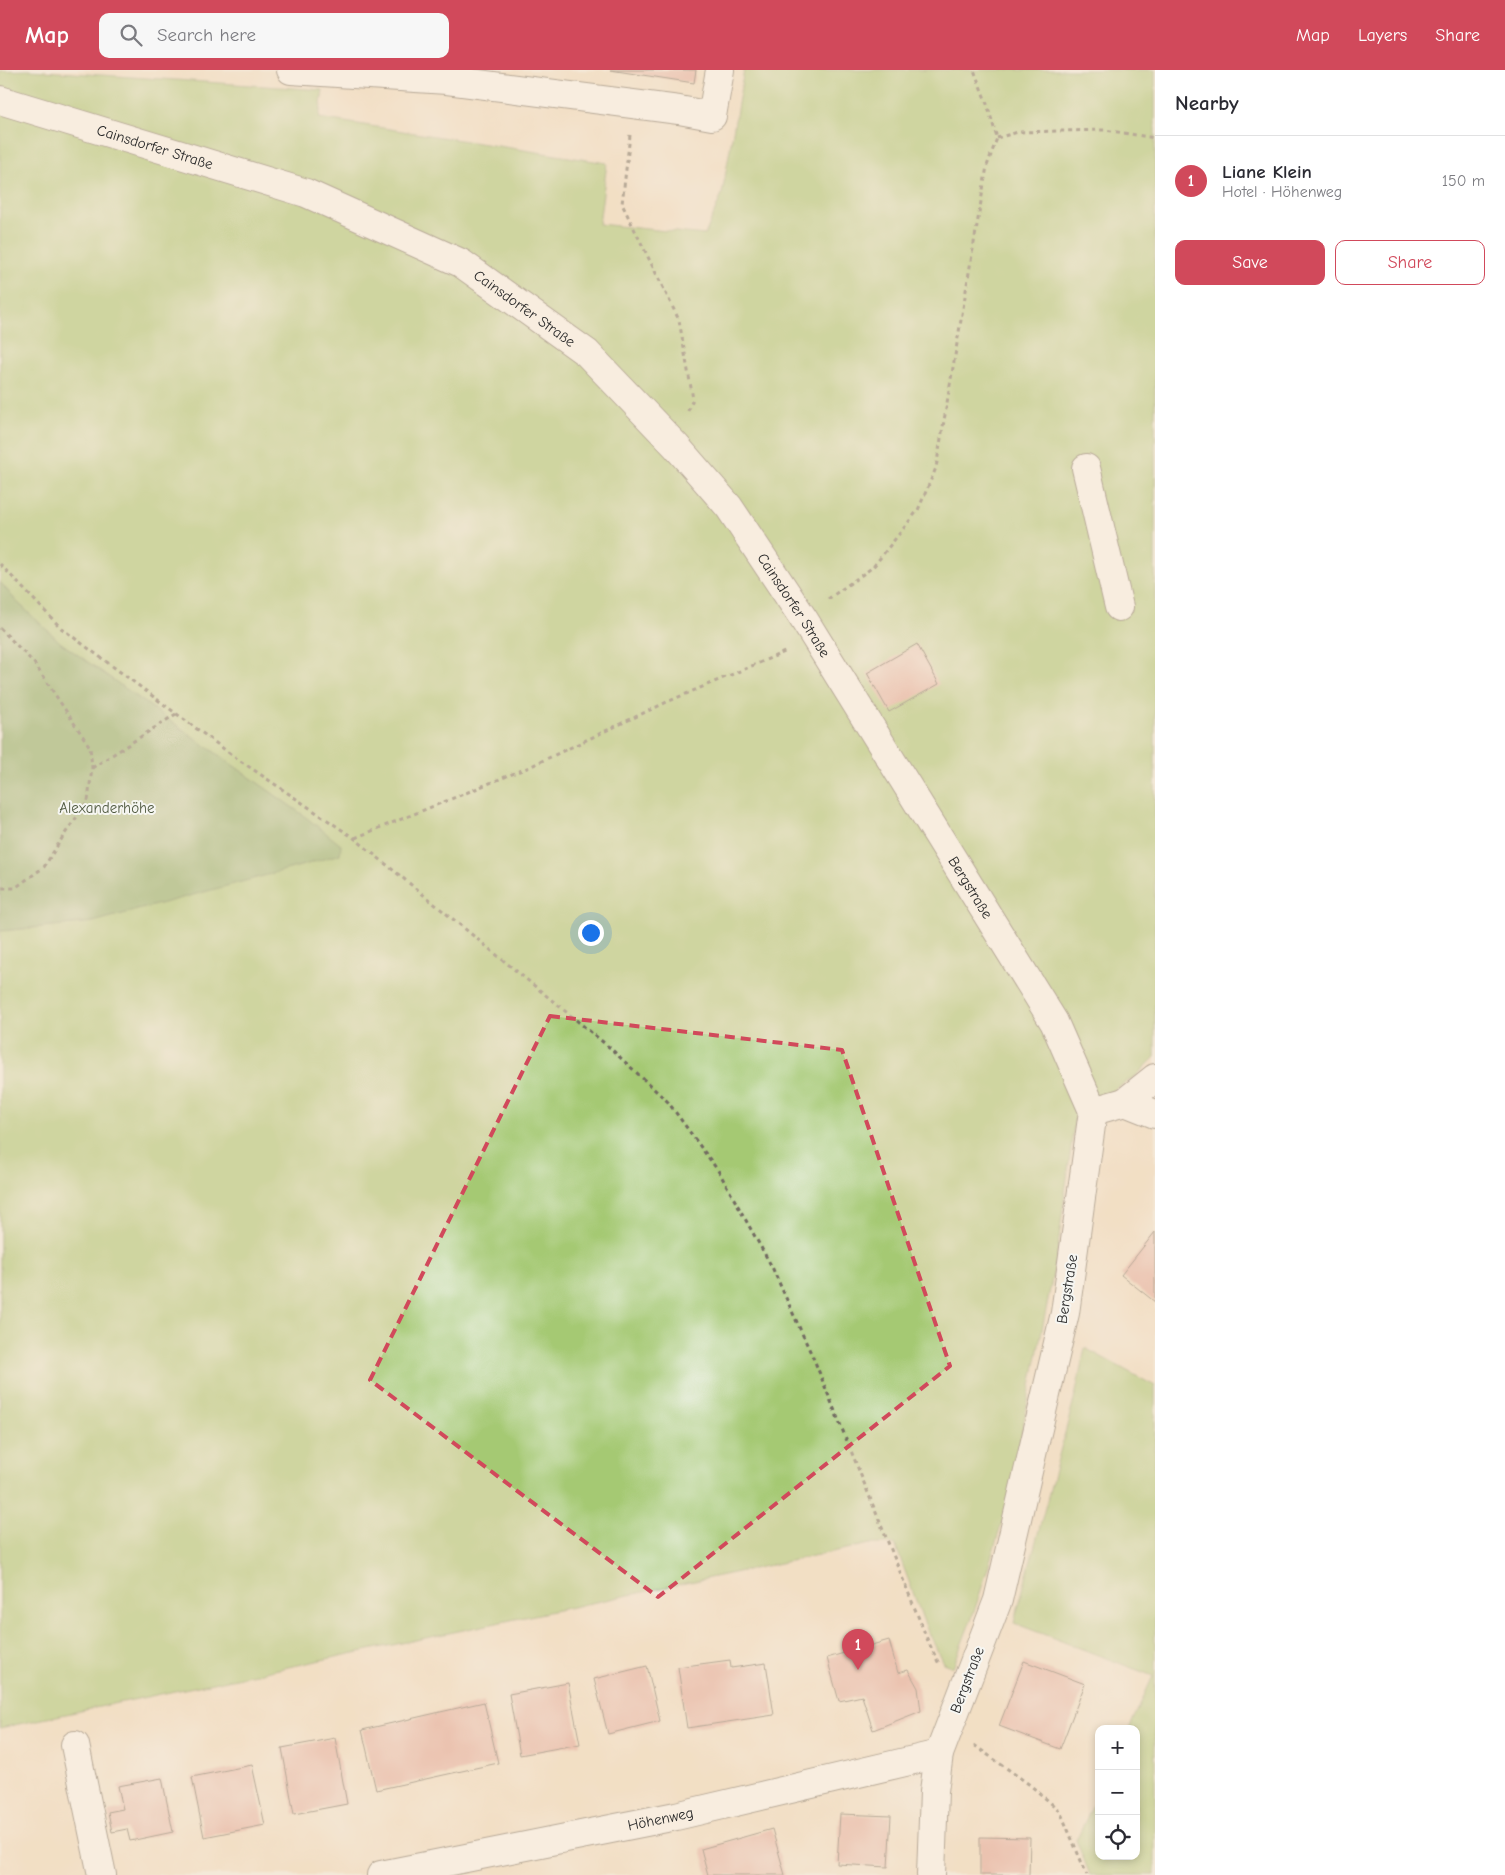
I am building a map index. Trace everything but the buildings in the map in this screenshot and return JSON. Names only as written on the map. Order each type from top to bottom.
[{"type":"street","points":[[291,70],[447,80],[712,116],[720,70]]},
{"type":"street","name":"Cainsdorfer Straße","points":[[0,100],[306,193],[461,263],[587,353],[674,444],[728,508],[803,618],[881,742]]},
{"type":"street","points":[[1086,468],[1119,607]]},
{"type":"street","name":"Bergstraße","points":[[881,742],[1054,1022],[1093,1111],[1065,1312],[998,1600],[943,1743],[934,1791],[931,1875]]},
{"type":"street","points":[[1093,1111],[1125,1102],[1155,1078]]},
{"type":"street","points":[[1125,1102],[1155,1114]]},
{"type":"street","name":"Höhenweg","points":[[381,1875],[676,1816],[943,1743]]},
{"type":"street","points":[[75,1745],[102,1875]]},
{"type":"path","points":[[354,838],[527,768],[667,702],[789,651],[803,618],[873,567],[918,510],[936,468],[987,166],[997,138],[988,104],[974,70]]},
{"type":"path","points":[[634,104],[622,204],[678,320],[692,399],[674,444]]},
{"type":"path","points":[[997,138],[1018,132],[1105,130],[1155,138]]},
{"type":"path","points":[[0,564],[60,628],[236,758],[354,838],[610,1047],[668,1102],[719,1172],[772,1267],[815,1362],[928,1641],[945,1675],[961,1695]]},
{"type":"path","points":[[0,628],[34,663],[86,740],[90,747],[92,768],[88,801],[44,867],[15,888],[0,888]]},
{"type":"path","points":[[92,768],[176,714]]},
{"type":"path","points":[[943,1743],[966,1739],[1030,1785],[1060,1811],[1087,1875]]},
{"type":"highlighted area","points":[[550,1016],[842,1050],[950,1366],[658,1597],[370,1380]]},
{"type":"green space","points":[[28,70],[323,90],[319,118],[607,163],[599,224],[705,235],[722,194],[744,70],[1155,70],[1155,1057],[1137,1075],[1075,1117],[1057,1254],[1007,1507],[975,1609],[953,1667],[943,1663],[924,1622],[895,1544],[870,1544],[0,1728],[0,931],[93,922],[303,815],[61,643],[16,601],[0,582],[0,71]]},
{"type":"green space","name":"Alexanderhöhe","points":[[0,582],[16,601],[61,643],[303,815],[341,845],[340,854],[93,922],[0,931]]},
{"type":"green space","points":[[1085,1348],[1155,1386],[1155,1875],[1090,1875],[1076,1840],[1095,1801],[1095,1860],[1140,1860],[1140,1725],[1131,1725],[1153,1676],[1014,1623],[1076,1392]]},
{"type":"place","name":"Liane Klein","points":[[858,1670]]}]
